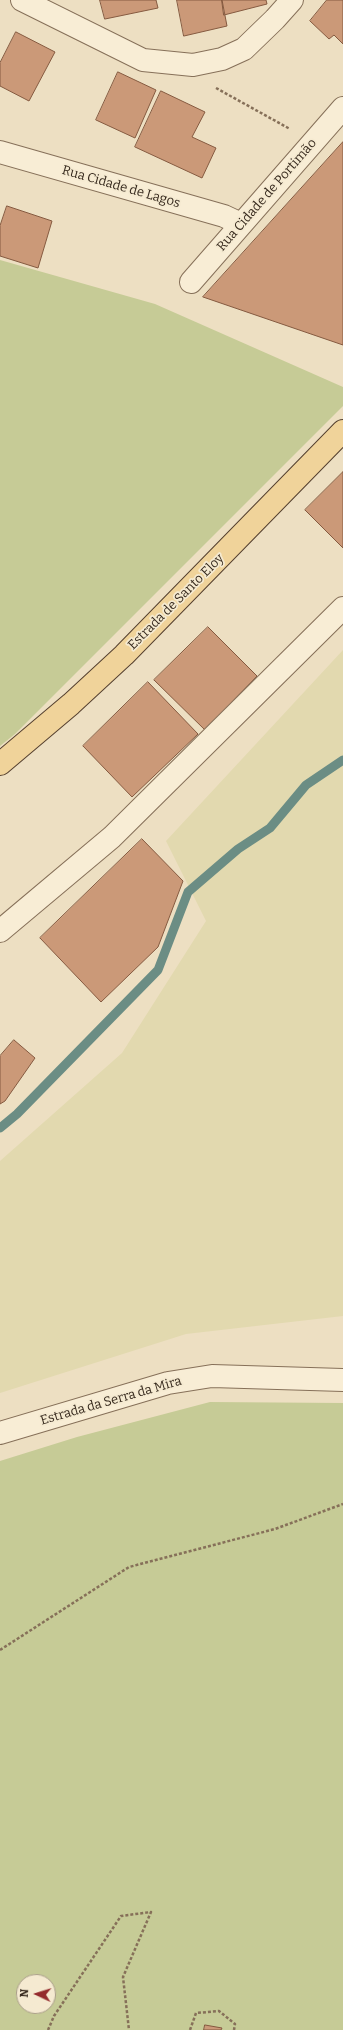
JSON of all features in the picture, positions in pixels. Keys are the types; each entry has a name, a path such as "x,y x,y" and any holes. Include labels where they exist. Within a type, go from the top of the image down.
{"main road":[{"name":"Estrada de Santo Eloy","path":"0,764 71,704 124,655 343,431"}],"street":[{"path":"22,0 144,60 193,65 222,59 244,49 292,0"},
{"name":"Rua Cidade de Portimão","path":"191,282 343,108"},
{"name":"Rua Cidade de Lagos","path":"0,152 224,216 241,224"},
{"path":"0,931 112,837 343,608"},
{"name":"Estrada da Serra da Mira","path":"0,1433 168,1383 212,1376 343,1380"}],"path":[{"path":"210,86 314,141"},
{"path":"0,1650 129,1567 275,1529 343,1504"},
{"path":"48,2030 54,2016 121,1916 151,1912 123,1977 130,2030"},
{"path":"190,2030 196,2013 220,2011 236,2024 234,2030"}],"shaded area":[{"path":"343,650 343,1316 186,1334 0,1393 0,1161 122,1053 206,921 166,841"}],"green space":[{"path":"0,260 155,304 343,387 343,406 15,734 0,746"},
{"path":"210,1402 343,1403 343,2030 0,2030 0,1461 77,1437"}],"building":[{"path":"100,0 156,0 158,8 105,19"},
{"path":"177,0 222,0 227,26 184,36"},
{"path":"222,0 266,0 267,4 224,15"},
{"path":"327,0 343,0 343,44 334,35 329,39 310,21"},
{"path":"16,32 55,52 29,101 0,86 0,63"},
{"path":"118,72 156,90 135,138 96,120"},
{"path":"161,91 205,112 192,137 216,148 202,178 135,147"},
{"path":"343,142 343,345 203,297"},
{"path":"7,206 52,221 38,268 0,256 0,226"},
{"path":"343,472 343,548 305,510"},
{"path":"208,627 257,676 205,730 154,680"},
{"path":"148,682 198,734 132,797 83,746"},
{"path":"142,839 183,881 158,947 101,1002 40,938"},
{"path":"14,1040 35,1058 5,1101 0,1104 0,1056"},
{"path":"205,2025 222,2028 221,2030 204,2030"}],"waterway":[{"path":"0,1128 17,1114 158,970 188,892 238,849 270,828 306,785 343,760"}]}
